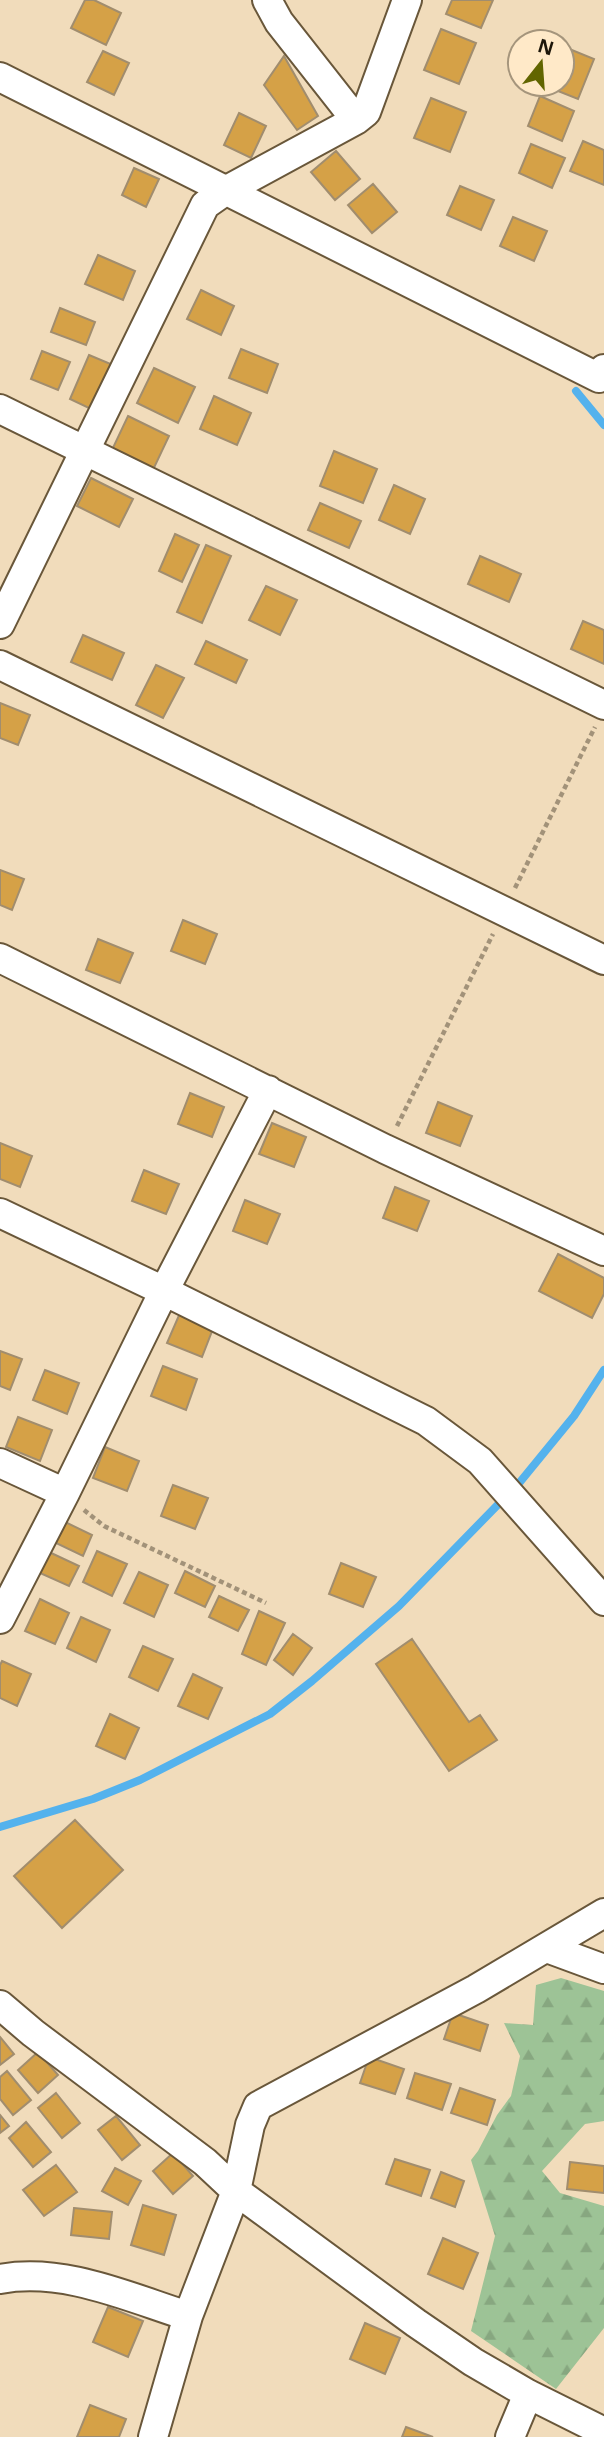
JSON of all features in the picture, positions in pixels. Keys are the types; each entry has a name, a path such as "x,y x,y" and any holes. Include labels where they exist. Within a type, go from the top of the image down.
{"street":[{"path":"267,0 279,22 356,120"},
{"path":"0,625 205,205 225,191 366,112 407,0"},
{"path":"0,77 600,378 604,369"},
{"path":"0,409 86,450 601,713"},
{"path":"0,665 604,960"},
{"path":"0,958 385,1149 604,1251"},
{"path":"0,1619 268,1090"},
{"path":"0,1213 164,1291 426,1422 480,1461 604,1601"},
{"path":"0,1463 65,1493"},
{"path":"153,2437 188,2316 236,2191 250,2125 258,2106 476,1989 604,1913"},
{"path":"547,1948 604,1969"},
{"path":"0,2005 33,2033 205,2162 236,2191 415,2323 473,2362 528,2394 604,2432"},
{"path":"0,2279 20,2275 66,2278 188,2316"},
{"path":"510,2437 528,2394"}],"path":[{"path":"385,1149 601,713"},
{"path":"65,1493 104,1526 266,1603"}],"green space":[{"path":"561,1978 604,1991 604,2121 585,2124 542,2171 560,2193 604,2206 604,2328 556,2389 471,2331 495,2236 471,2160 511,2096 520,2056 504,2023 533,2025 536,1985"}],"building":[{"path":"85,0 94,0 121,13 106,45 71,28"},
{"path":"452,0 493,0 481,28 446,14"},
{"path":"441,29 476,43 459,84 424,70"},
{"path":"103,51 129,63 114,95 87,82"},
{"path":"576,52 594,59 578,99 576,98"},
{"path":"284,56 318,116 297,130 264,85"},
{"path":"431,98 466,112 450,152 414,138"},
{"path":"539,98 574,111 562,141 528,126"},
{"path":"239,113 266,126 251,158 224,145"},
{"path":"583,141 604,150 604,185 570,171"},
{"path":"531,144 565,158 552,188 519,173"},
{"path":"336,151 360,179 335,200 311,172"},
{"path":"134,168 159,179 146,207 122,195"},
{"path":"373,184 397,212 372,233 348,205"},
{"path":"460,186 494,200 481,230 447,215"},
{"path":"513,217 547,231 534,261 500,246"},
{"path":"98,255 135,271 123,300 85,284"},
{"path":"201,290 234,306 221,335 187,319"},
{"path":"60,308 95,322 86,345 51,332"},
{"path":"241,349 278,364 267,393 229,378"},
{"path":"42,351 70,362 58,390 31,379"},
{"path":"89,355 113,365 93,410 70,399"},
{"path":"154,368 195,387 178,423 137,403"},
{"path":"214,396 251,413 237,445 200,429"},
{"path":"128,416 169,436 152,472 111,452"},
{"path":"334,451 377,469 363,503 320,486"},
{"path":"91,478 133,499 119,527 77,506"},
{"path":"394,485 425,499 410,534 379,520"},
{"path":"320,503 361,521 349,548 308,530"},
{"path":"175,534 199,545 182,582 159,571"},
{"path":"206,545 231,556 202,623 177,612"},
{"path":"480,556 521,574 509,602 468,584"},
{"path":"266,586 297,600 280,635 249,620"},
{"path":"583,621 604,630 604,664 571,649"},
{"path":"83,635 124,653 112,680 71,662"},
{"path":"206,641 247,660 236,683 195,664"},
{"path":"156,665 184,678 163,718 136,705"},
{"path":"0,703 30,715 18,745 0,738"},
{"path":"0,870 24,879 12,910 0,905"},
{"path":"183,920 217,934 205,964 171,951"},
{"path":"98,939 133,953 120,983 86,970"},
{"path":"190,1093 224,1107 212,1137 178,1124"},
{"path":"438,1102 472,1116 460,1146 426,1133"},
{"path":"272,1123 306,1137 294,1167 259,1154"},
{"path":"0,1143 32,1156 20,1187 0,1179"},
{"path":"144,1170 179,1184 166,1214 132,1201"},
{"path":"395,1187 429,1201 417,1231 383,1218"},
{"path":"245,1200 280,1214 267,1244 233,1231"},
{"path":"558,1254 604,1278 604,1294 592,1318 539,1291"},
{"path":"180,1313 214,1326 202,1357 167,1343"},
{"path":"0,1351 22,1359 10,1390 0,1386"},
{"path":"163,1366 197,1379 186,1410 151,1396"},
{"path":"45,1370 79,1383 67,1414 33,1400"},
{"path":"18,1417 52,1430 40,1461 6,1447"},
{"path":"105,1447 139,1461 127,1491 93,1478"},
{"path":"173,1485 208,1498 195,1529 161,1516"},
{"path":"63,1521 92,1535 83,1556 54,1542"},
{"path":"97,1551 127,1564 112,1596 83,1582"},
{"path":"49,1552 79,1566 69,1586 40,1573"},
{"path":"341,1563 376,1577 363,1607 329,1594"},
{"path":"185,1571 215,1586 205,1607 175,1593"},
{"path":"139,1572 168,1585 154,1617 124,1603"},
{"path":"219,1596 249,1610 238,1631 209,1617"},
{"path":"40,1599 69,1613 55,1644 25,1631"},
{"path":"259,1611 285,1623 266,1665 242,1654"},
{"path":"81,1617 110,1630 96,1662 67,1648"},
{"path":"293,1634 312,1648 293,1675 274,1660"},
{"path":"412,1639 469,1722 480,1715 497,1740 449,1771 376,1664"},
{"path":"143,1646 173,1659 158,1691 129,1677"},
{"path":"2,1661 31,1674 17,1706 0,1698"},
{"path":"193,1674 222,1688 208,1719 178,1706"},
{"path":"110,1714 139,1728 125,1759 96,1746"},
{"path":"75,1820 123,1870 62,1928 14,1876"},
{"path":"453,2013 488,2025 480,2051 444,2039"},
{"path":"0,2037 14,2054 0,2065"},
{"path":"38,2052 58,2075 38,2093 18,2070"},
{"path":"369,2057 404,2069 395,2094 360,2083"},
{"path":"7,2071 31,2100 13,2115 0,2099 0,2077"},
{"path":"415,2073 451,2084 442,2110 407,2098"},
{"path":"460,2088 495,2100 487,2125 451,2113"},
{"path":"56,2093 80,2123 62,2138 38,2108"},
{"path":"0,2115 9,2126 0,2133"},
{"path":"116,2116 140,2145 122,2160 98,2130"},
{"path":"26,2122 51,2152 33,2167 9,2138"},
{"path":"173,2153 193,2176 173,2194 153,2171"},
{"path":"395,2159 430,2170 421,2196 386,2184"},
{"path":"570,2162 604,2166 604,2193 567,2189"},
{"path":"56,2165 77,2192 44,2216 23,2190"},
{"path":"115,2168 141,2181 128,2205 102,2191"},
{"path":"441,2172 464,2181 455,2207 431,2198"},
{"path":"143,2205 176,2215 164,2255 131,2245"},
{"path":"74,2208 112,2212 109,2239 71,2235"},
{"path":"443,2238 478,2253 463,2289 428,2274"},
{"path":"108,2307 143,2321 128,2357 93,2342"},
{"path":"365,2323 400,2338 385,2374 350,2359"},
{"path":"90,2405 126,2419 119,2437 77,2437"},
{"path":"406,2427 433,2437 402,2437"}],"waterway":[{"path":"576,391 604,425"},
{"path":"0,1827 93,1799 140,1780 270,1714 399,1606 520,1482 574,1416 604,1370"}]}
